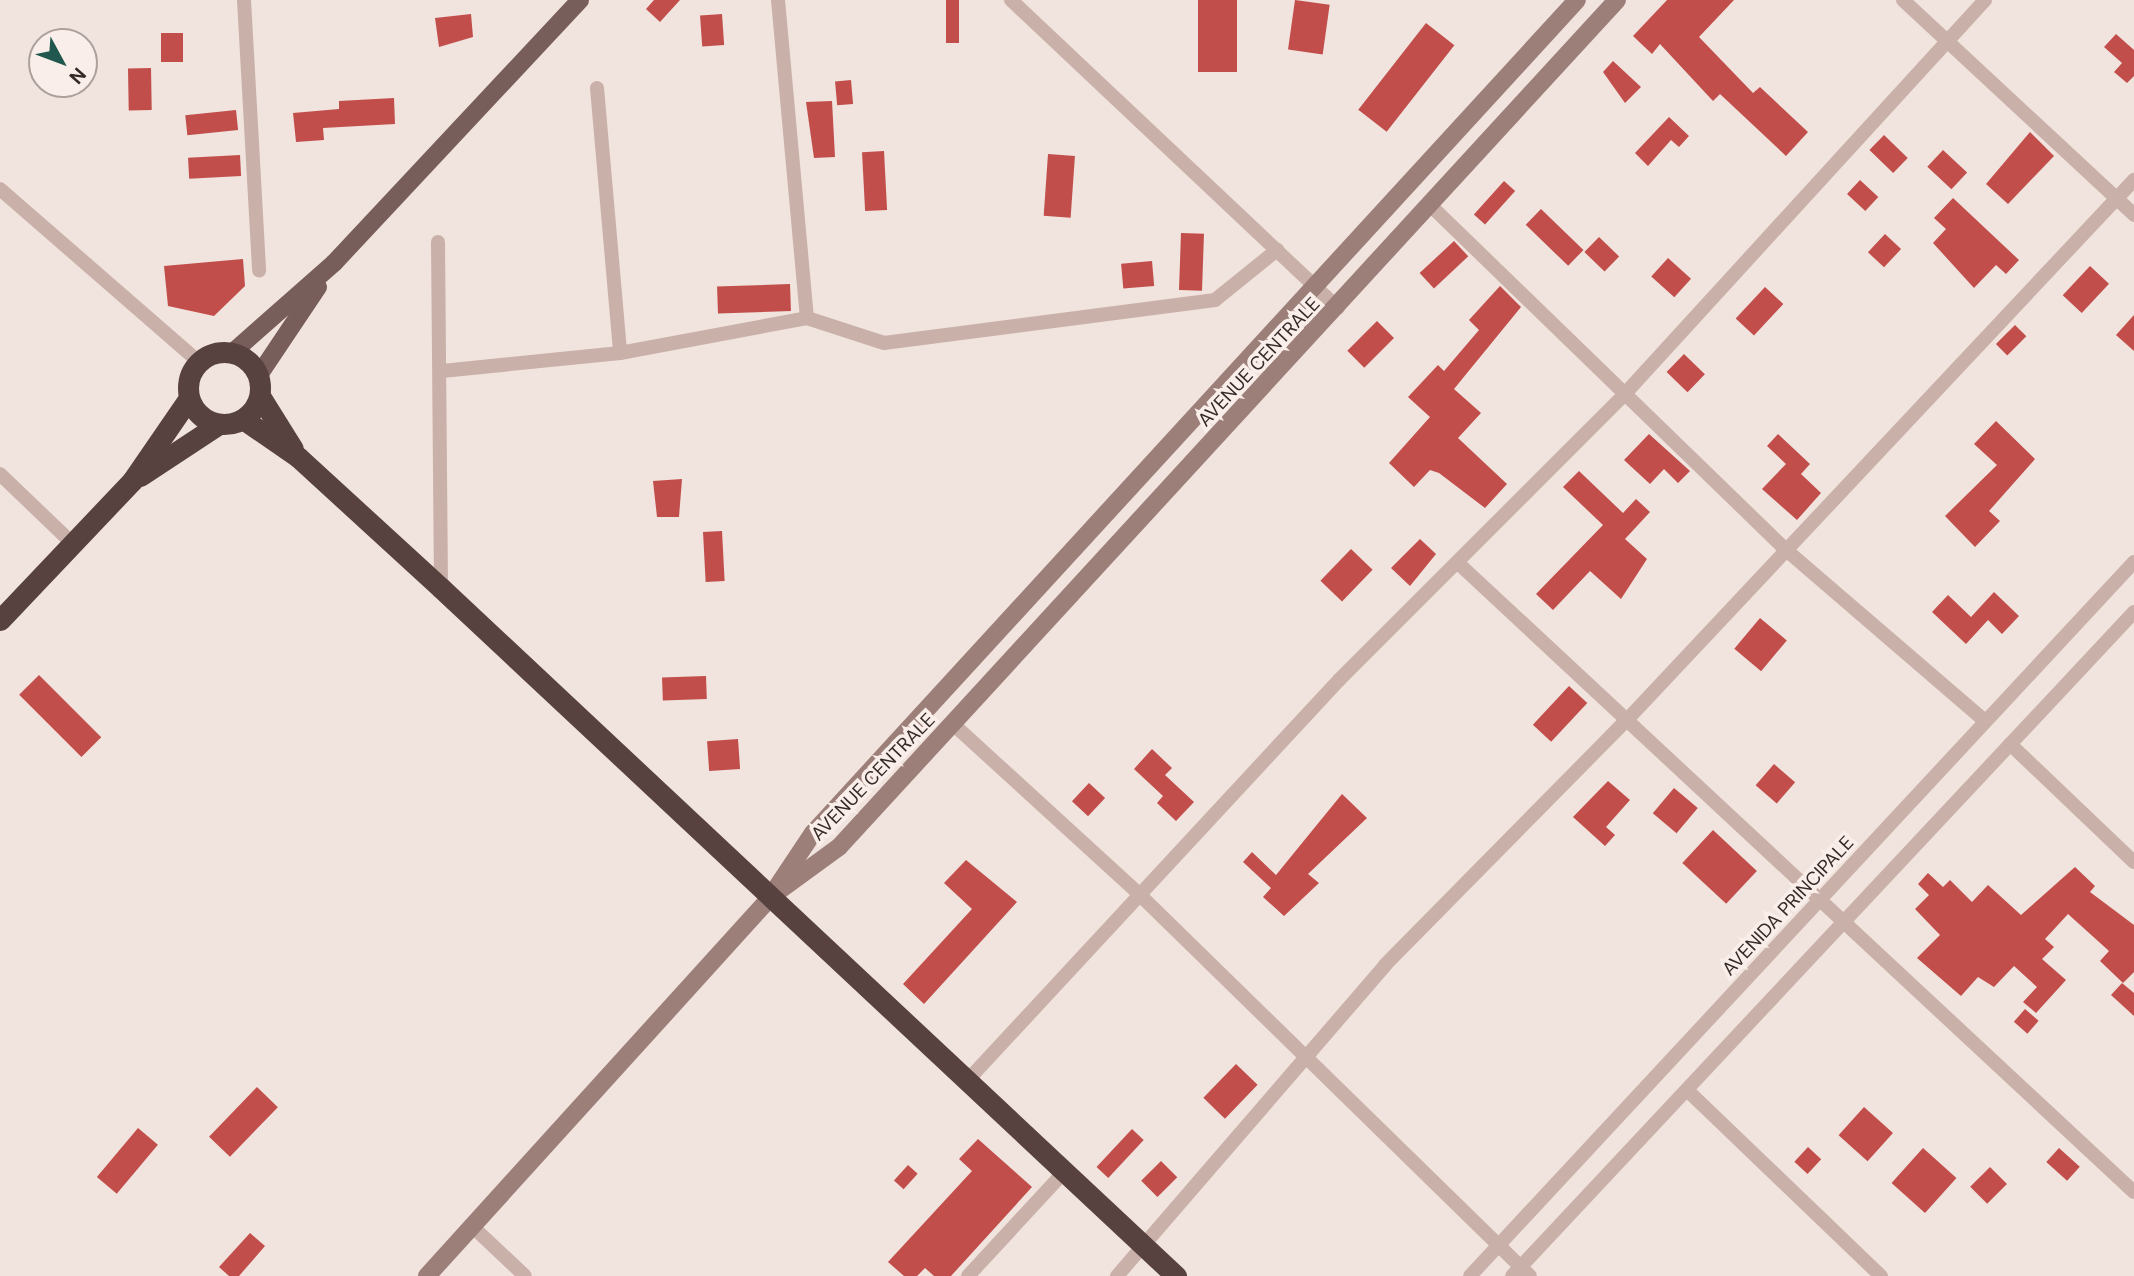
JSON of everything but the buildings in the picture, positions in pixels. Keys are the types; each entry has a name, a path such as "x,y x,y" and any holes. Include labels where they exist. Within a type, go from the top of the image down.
{"highway":[{"path":"0,620 132,481 189,398 199,362 232,353 258,375 260,396 298,457"},
{"path":"132,481 219,424 243,419 260,396"},
{"path":"189,398 195,410 219,424"},
{"path":"243,419 298,457 441,588 769,899 1176,1276"}],"main road":[{"path":"232,353 334,264 580,0"},
{"path":"258,375 334,264"}],"street":[{"path":"244,0 259,271"},
{"path":"778,0 807,318"},
{"path":"1011,0 1338,308"},
{"name":"AVENUE CENTRALE","path":"769,899 813,833 1577,0"},
{"name":"AVENUE CENTRALE","path":"769,899 839,847 1338,308 1429,204 1617,0"},
{"path":"1903,0 2134,215"},
{"path":"967,1081 1140,895 1622,397 1985,0"},
{"path":"597,88 620,353"},
{"path":"1117,1276 1306,1060 1385,965 1625,722 1784,549 2134,180"},
{"path":"0,189 199,362"},
{"path":"1429,204 1622,397 1784,549 1985,721"},
{"path":"438,242 442,371 441,588"},
{"path":"442,371 620,353 807,318 884,343 1215,300 1277,250"},
{"path":"0,474 73,544"},
{"name":"AVENIDA PRINCIPALE","path":"1470,1276 2134,562"},
{"path":"1458,564 1625,722 1846,920 2134,1192"},
{"path":"953,724 1140,895 1498,1246 1521,1273 1687,1090 2134,612"},
{"path":"2010,744 2134,862"},
{"path":"427,1276 769,899"},
{"path":"1687,1090 1881,1276"},
{"path":"968,1276 1064,1172"},
{"path":"473,1227 525,1276"}]}
